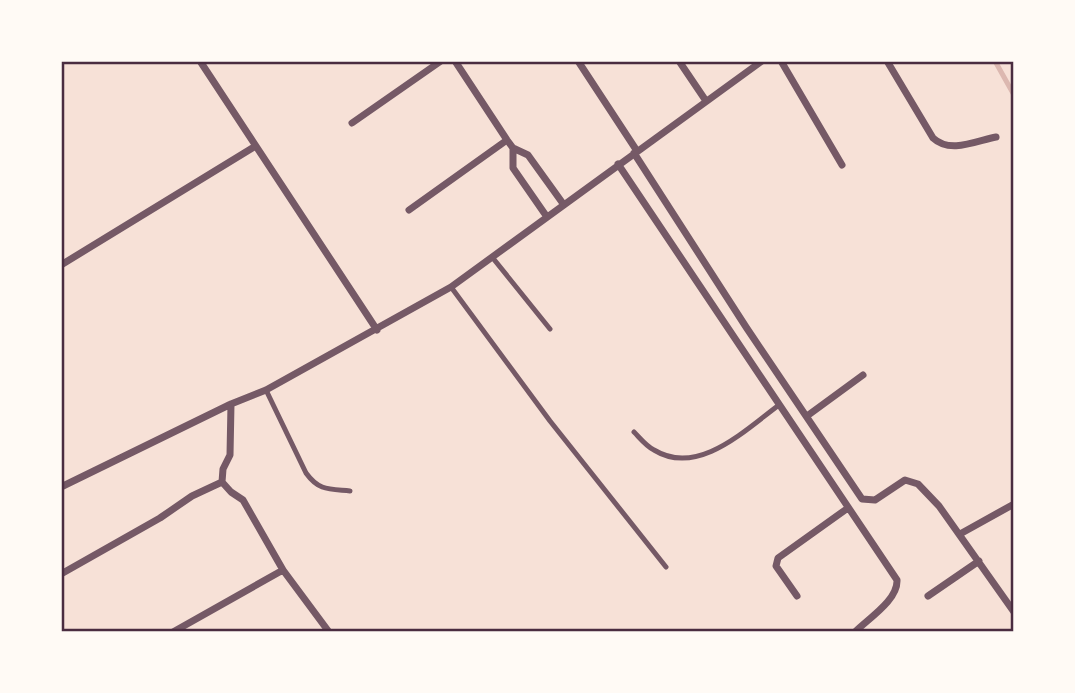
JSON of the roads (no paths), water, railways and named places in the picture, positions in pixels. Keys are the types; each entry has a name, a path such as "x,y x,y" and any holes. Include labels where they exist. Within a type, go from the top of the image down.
{"street":[{"path":"200,61 254,147 377,330"},
{"path":"352,123 441,61"},
{"path":"455,61 513,148 528,155 564,205"},
{"path":"578,61 862,499 875,500 905,480 912,480 924,489 960,534 1014,611"},
{"path":"679,61 706,101"},
{"path":"61,487 231,404 266,390 451,287 762,61"},
{"path":"781,61 842,165"},
{"path":"887,61 939,144 949,147 996,136"},
{"path":"409,210 507,140"},
{"path":"61,265 254,147"},
{"path":"513,148 513,169 547,217"},
{"path":"618,164 897,580 898,589 855,632"},
{"path":"807,416 863,375"},
{"path":"231,404 230,455 223,469 222,482 243,500 283,570 329,632"},
{"path":"61,574 160,518 192,496 222,482"},
{"path":"960,534 1014,504"},
{"path":"797,596 776,566 778,558 848,508"},
{"path":"928,596 979,561"},
{"path":"173,632 283,570"}],"lane":[{"path":"492,257 550,329"},
{"path":"451,287 550,421 666,567"},
{"path":"266,390 313,484 350,491"},
{"path":"634,432 654,451 684,460 699,457 735,438 779,405"}],"waterway":[{"path":"995,61 1014,95"}]}
